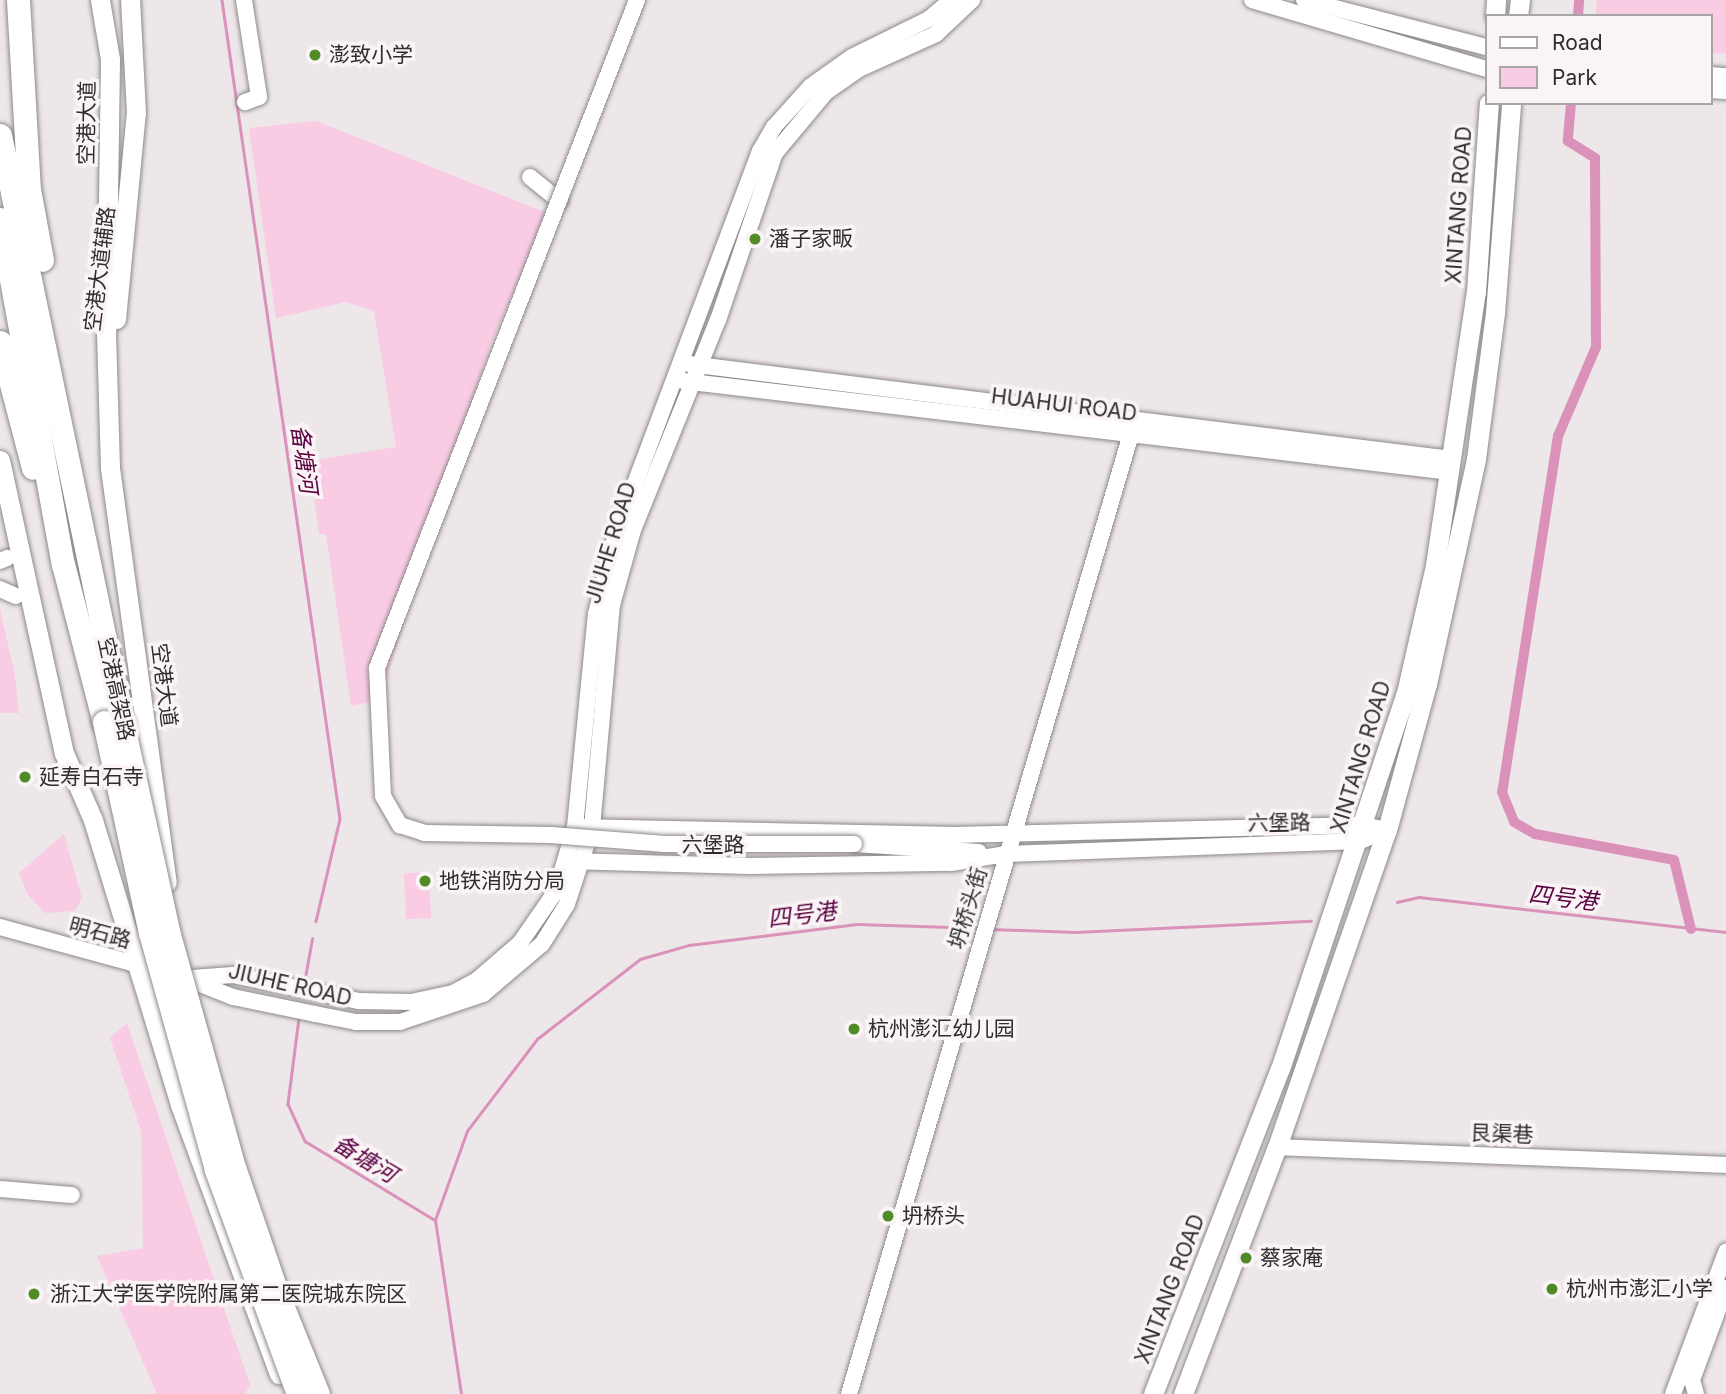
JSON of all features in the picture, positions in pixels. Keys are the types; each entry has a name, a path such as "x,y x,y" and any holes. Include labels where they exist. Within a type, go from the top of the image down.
{"highway":[{"path":"18,0 29,189 55,336 66,465"},
{"name":"空港高架路","path":"0,135 66,465 150,933 213,1156 298,1394"},
{"name":"空港高架路","path":"0,219 63,564 113,721 234,1167 276,1290 318,1394"},
{"path":"0,342 19,424 63,564"}],"main road":[{"name":"空港大道","path":"100,0 110,59 107,417 110,468 169,893 190,978 273,1254 327,1394"},
{"name":"空港大道辅路","path":"107,417 131,202 135,113 130,0"},
{"name":"XINTANG ROAD","path":"1153,1394 1250,1151 1362,833 1406,694 1434,565 1476,292 1489,105"},
{"name":"XINTANG ROAD","path":"1183,1394 1277,1147 1387,830 1454,574 1476,459 1495,313 1511,105"},
{"path":"0,460 64,753"},
{"path":"0,528 8,593 29,661 93,820 136,964 245,1288 288,1394"}],"street":[{"path":"244,0 259,97 246,102"},
{"path":"637,0 377,668 379,775 389,811 400,825 424,833 551,835 665,844 854,844 1006,854"},
{"name":"JIUHE ROAD","path":"190,978 233,997 356,1022 400,1022 439,1012 483,994 542,944 567,904 574,862 596,614 616,534 760,151 774,127 834,68 929,19 952,0"},
{"name":"JIUHE ROAD","path":"190,978 233,975 370,1003 411,1002 453,993 477,980 520,943 556,891 592,828 612,605 633,530 699,365 775,153 795,124 835,86 859,69 936,34 972,0"},
{"path":"1252,0 1484,68"},
{"path":"1304,0 1484,46"},
{"path":"530,177 560,201"},
{"name":"HUAHUI ROAD","path":"680,363 1450,466"},
{"name":"HUAHUI ROAD","path":"674,380 1131,434 1450,466"},
{"name":"坍桥头街","path":"849,1394 976,954 1131,434"},
{"name":"六堡路","path":"575,827 954,835 1362,833"},
{"name":"六堡路","path":"574,862 856,866 951,863 1006,854 1387,830"},
{"path":"854,844 954,835"},
{"name":"明石路","path":"0,927 190,978"},
{"name":"艮渠巷","path":"1277,1147 1726,1165"},
{"path":"0,1189 72,1195"},
{"path":"1674,1394 1726,1252"},
{"path":"1696,1394 1692,1380 1726,1288"}],"green space":[{"path":"1597,0 1726,0 1726,54 1712,53 1712,14 1596,14"},
{"path":"316,121 547,213 489,348 380,700 351,706 326,534 319,534 312,486 319,485 315,460 396,447 374,311 346,302 276,318 249,128"},
{"path":"0,609 15,676 19,713 0,713"},
{"path":"64,834 82,898 75,911 45,913 28,895 19,873"},
{"path":"429,872 431,918 406,919 404,873"},
{"path":"127,1023 250,1385 245,1394 157,1394 97,1256 143,1248 141,1131 110,1038"}],"waterway":[{"name":"备塘河","path":"222,0 340,819 316,921"},
{"path":"1578,14 1579,0"},
{"path":"1571,105 1568,141 1595,158 1596,347 1558,436 1502,792 1514,822 1535,834 1674,860 1691,929"},
{"name":"四号港","path":"1397,902 1419,897 1726,932"},
{"name":"四号港","path":"991,929 1075,932 1311,921"},
{"name":"四号港","path":"461,1394 435,1220 467,1131 537,1039 640,959 689,945 857,924 981,928"},
{"name":"备塘河","path":"304,983 312,939"},
{"name":"备塘河","path":"299,1018 288,1104 305,1141 435,1220"}],"place":[{"name":"澎致小学","path":"315,55"},
{"name":"潘子家畈","path":"755,239"},
{"name":"延寿白石寺","path":"25,777"},
{"name":"地铁消防分局","path":"425,881"},
{"name":"杭州澎汇幼儿园","path":"854,1029"},
{"name":"坍桥头","path":"888,1216"},
{"name":"蔡家庵","path":"1246,1258"},
{"name":"杭州市澎汇小学","path":"1552,1289"},
{"name":"浙江大学医学院附属第二医院城东院区","path":"34,1294"}]}
